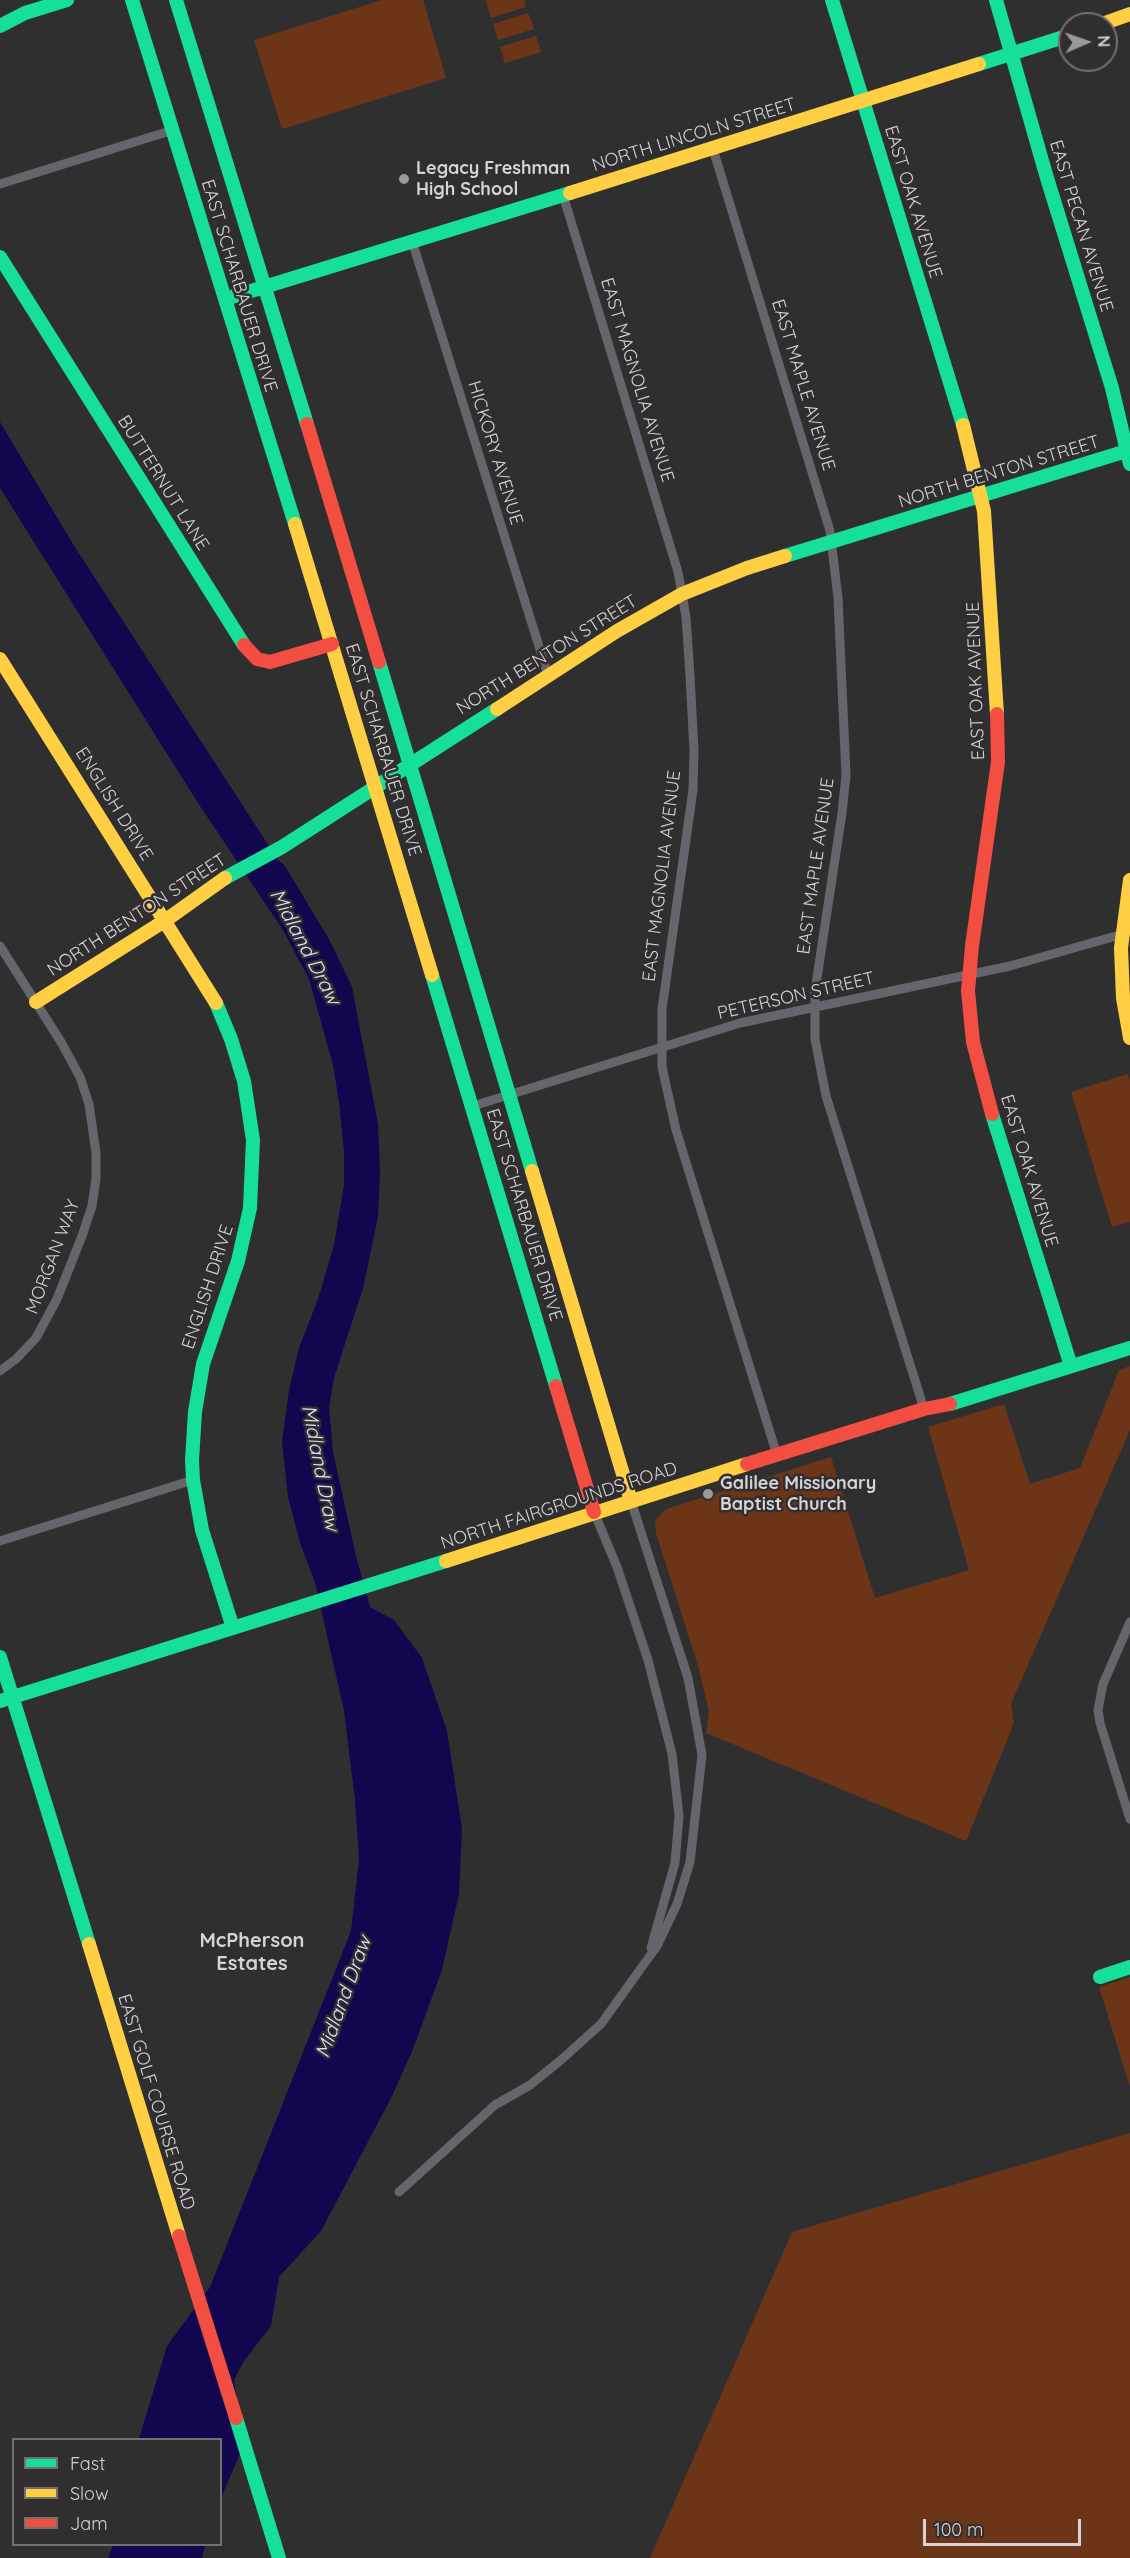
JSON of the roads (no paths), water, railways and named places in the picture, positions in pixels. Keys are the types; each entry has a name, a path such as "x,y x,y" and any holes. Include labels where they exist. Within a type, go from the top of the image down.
{"street":[{"path":"0,26 25,13 67,0"},
{"name":"EAST SCHARBAUER DRIVE","path":"132,0 332,644 594,1512"},
{"name":"EAST SCHARBAUER DRIVE","path":"176,0 266,287 631,1501"},
{"name":"EAST OAK AVENUE","path":"832,0 965,432 981,495 990,596 998,762 970,974 970,1017 978,1067 1071,1366"},
{"name":"EAST PECAN AVENUE","path":"996,0 1013,54 1035,140 1112,388 1129,455"},
{"name":"NORTH LINCOLN STREET","path":"225,298 713,149 1058,39"},
{"path":"0,184 173,130"},
{"name":"EAST MAPLE AVENUE","path":"713,149 810,461 831,543 838,598 846,775 819,957 814,1006 815,1039 826,1096 924,1409"},
{"name":"EAST MAGNOLIA AVENUE","path":"563,195 668,535 686,617 694,750 693,790 662,1009 662,1067 672,1114 777,1455"},
{"name":"HICKORY AVENUE","path":"412,241 548,675"},
{"name":"BUTTERNUT LANE","path":"0,257 248,651 257,659 270,662 332,644"},
{"name":"NORTH BENTON STREET","path":"36,1002 166,920 230,875 282,847 623,627 682,594 747,568 981,495 1129,455"},
{"name":"ENGLISH DRIVE","path":"0,658 214,998 231,1039 244,1081 253,1140 251,1198 237,1266 210,1338 193,1423 193,1480 202,1530 233,1628"},
{"path":"1130,880 1127,933 1121,948 1123,999 1130,1038"},
{"name":"PETERSON STREET","path":"472,1106 740,1023 1036,960 1127,933"},
{"name":"MORGAN WAY","path":"0,946 61,1042 82,1084 93,1126 96,1179 85,1228 51,1312 28,1347 0,1371"},
{"name":"NORTH FAIRGROUNDS ROAD","path":"6,1699 366,1588 594,1512 924,1409 967,1400 1130,1348"},
{"path":"0,1541 193,1480"},
{"path":"399,2192 495,2105 530,2085 601,2024 657,1946 677,1904 690,1862 702,1755 688,1678 631,1501"},
{"path":"594,1512 617,1567 648,1660 672,1754 679,1816 675,1863 648,1959"},
{"path":"1130,1622 1103,1684 1098,1706 1100,1723 1130,1819"},
{"name":"EAST GOLF COURSE ROAD","path":"0,1657 6,1699 279,2558"},
{"path":"1100,1977 1130,1967"}],"water":[{"name":"Midland Draw","path":"0,422 73,544 278,860 285,866 330,941 352,987 378,1124 380,1171 378,1217 363,1288 334,1378 329,1407 333,1452 370,1607 394,1620 422,1658 447,1731 462,1829 459,1894 442,1970 413,2049 391,2098 321,2231 279,2277 271,2326 244,2361 234,2380 244,2444 222,2496 222,2438 139,2438 167,2346 210,2287 351,1931 359,1859 355,1800 344,1711 315,1582 301,1546 288,1497 282,1442 289,1390 299,1348 318,1299 334,1245 344,1185 344,1152 339,1102 333,1065 309,979 283,930 198,803 0,488"},
{"path":"112,2546 205,2546 202,2558 108,2558"}],"place":[{"name":"Legacy Freshman High School","path":"404,179"},
{"name":"Galilee Missionary Baptist Church","path":"708,1494"}],"district":[{"name":"McPherson Estates","path":"252,1952"}]}
